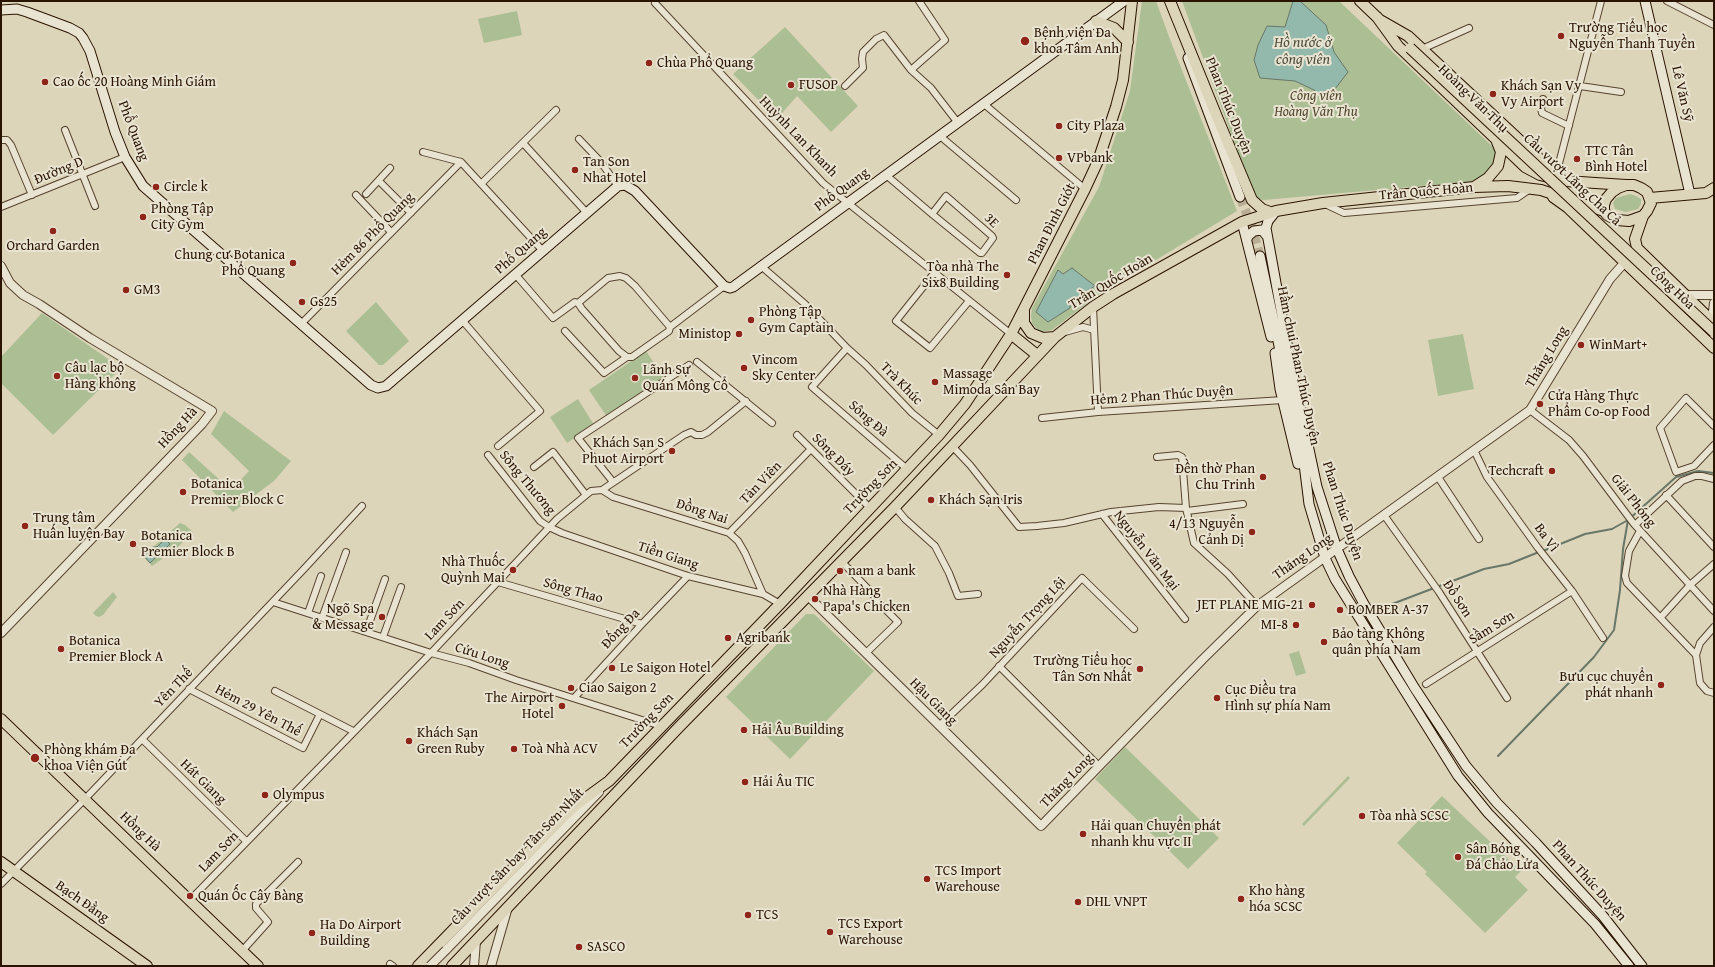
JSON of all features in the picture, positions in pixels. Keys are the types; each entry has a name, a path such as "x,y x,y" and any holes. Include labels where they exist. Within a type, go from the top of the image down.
{"main road":[{"name":"Phổ Quang","path":"724,286 730,288 733,286 849,203 1124,1"},
{"name":"Phan Đình Giót","path":"939,435 974,391 1011,334 1085,188 1104,143 1123,80 1132,1"},
{"path":"1170,1 1184,47 1240,197"},
{"name":"Phan Thúc Duyện","path":"1170,1 1252,200 1262,209 1273,212 1266,224 1267,236 1306,434 1318,487 1337,550 1364,604 1414,687 1466,766 1497,804 1536,843 1603,916 1642,966"},
{"name":"Hoàng Văn Thụ","path":"1360,1 1410,48"},
{"name":"Lê Văn Sỹ","path":"1645,1 1690,194"},
{"name":"Phổ Quang","path":"1,10 17,9 32,13 70,28 83,38 90,51 115,132 125,157 137,177 148,191 371,385 378,388 386,386 586,212 618,186"},
{"name":"Hoàng Văn Thụ","path":"1377,17 1408,36 1556,176 1565,182"},
{"name":"Hoàng Văn Thụ","path":"1377,17 1398,46 1496,141 1531,170 1544,176 1565,182 1626,185"},
{"path":"1096,21 1114,28 1128,42"},
{"name":"Cầu vượt Lăng Cha Cả","path":"1410,48 1714,332"},
{"path":"1474,187 1488,178 1498,166 1501,152 1496,141"},
{"path":"618,186 625,185 635,191 724,286"},
{"path":"1611,223 1629,221 1643,216 1650,207 1650,198 1647,192 1634,185 1626,185 1612,192 1606,199 1604,211 1640,277"},
{"name":"Trần Quốc Hoàn","path":"952,446 1055,336 1093,307 1113,294 1242,222 1273,212 1323,203 1474,187 1508,186 1536,189 1604,211"},
{"name":"Cộng Hòa","path":"1536,189 1567,207 1714,348"},
{"path":"1650,198 1711,193"},
{"name":"Cộng Hòa","path":"1643,216 1636,236 1636,246 1640,252 1713,322"},
{"name":"Phan Thúc Duyện","path":"1242,222 1274,348 1283,400 1299,469 1306,483 1309,504 1325,558 1338,583 1458,776 1488,813 1595,924 1629,966"},
{"path":"1611,223 1611,248"},
{"path":"1247,239 1254,230 1262,230 1267,236"},
{"name":"Hầm chui Phan Thúc Duyện","path":"1260,256 1296,425 1306,483"},
{"path":"1024,309 1024,323 1031,333 1042,338 1055,336"},
{"path":"1011,334 1037,355"},
{"name":"Trường Sơn","path":"426,964 576,805 609,782 661,726 780,604 939,435"},
{"name":"Trường Sơn","path":"454,964 679,728 842,562 952,446"},
{"path":"1405,693 1414,687"},
{"name":"Hồng Hà","path":"1,719 86,799 258,966"},
{"name":"Bạch Đằng","path":"1,862 11,874 147,966"},
{"path":"442,948 454,964"}],"street":[{"path":"911,70 945,40 919,1"},
{"path":"1556,176 1601,1"},
{"path":"1667,1 1714,25"},
{"name":"Huỳnh Lan Khanh","path":"655,3 823,183 1011,334"},
{"path":"1422,49 1469,28"},
{"path":"845,86 863,68 863,52 868,46 882,36 886,36 911,70 931,88 958,123"},
{"path":"1580,86 1621,92"},
{"path":"1543,99 1541,108 1542,113 1569,126"},
{"path":"984,104 1085,188"},
{"path":"482,183 556,110"},
{"path":"65,130 95,206"},
{"path":"940,136 1016,200"},
{"path":"579,139 600,161 618,186"},
{"path":"1,140 7,140 11,145 32,195"},
{"path":"523,143 586,212"},
{"path":"423,152 461,162 482,183 542,250"},
{"name":"Đường D","path":"1,208 125,157"},
{"name":"Hẻm 86 Phổ Quang","path":"301,324 461,162"},
{"path":"366,194 390,168"},
{"name":"3E","path":"886,175 932,214 980,253 982,253 993,238 946,196 932,214"},
{"path":"379,181 411,213"},
{"name":"Trần Quốc Hoàn","path":"1323,203 1344,214 1517,198 1536,189"},
{"path":"356,195 392,232"},
{"name":"Thăng Long","path":"1041,826 1200,662 1257,606 1530,410 1610,279 1625,262"},
{"name":"Hồng Hà","path":"1,266 10,284 23,295 212,411 197,429 1,632"},
{"name":"Trà Khúc","path":"761,266 805,304 912,413 939,435"},
{"path":"935,272 896,320 930,348 969,301"},
{"path":"515,274 554,318 575,302 578,303 608,278 620,276 626,278 635,286 670,326"},
{"path":"565,331 604,373 627,357 632,357 669,330 670,326 724,286"},
{"path":"1685,295 1714,295"},
{"path":"578,303 615,346 627,357"},
{"path":"1713,322 1714,303"},
{"path":"1093,307 1098,412"},
{"path":"462,320 540,411 498,446"},
{"path":"1055,336 1078,328 1088,328 1094,330"},
{"name":"Sông Đà","path":"847,348 812,387 907,469"},
{"path":"697,362 772,423"},
{"path":"614,482 578,438 689,365"},
{"path":"1714,426 1686,398 1660,428 1676,472 1694,466 1714,445"},
{"name":"Hẻm 2 Phan Thúc Duyện","path":"1042,418 1098,412 1283,400"},
{"name":"Lam Sơn","path":"190,900 353,731 431,653 549,527 591,491 602,490 684,435 691,432 696,435 702,435 708,432 746,401"},
{"name":"Giải Phóng","path":"1530,410 1569,440 1640,531 1714,611"},
{"name":"Sông Đáy","path":"797,435 810,450 870,508"},
{"name":"Nguyễn Văn Mại","path":"952,446 970,465 1019,527 1064,523 1102,514 1185,619"},
{"name":"Tản Viên","path":"730,533 810,450"},
{"name":"Ba Vì","path":"1474,450 1487,477 1572,592 1603,638"},
{"path":"534,467 553,452 586,495"},
{"name":"Sông Thương","path":"488,455 540,521 549,527"},
{"path":"1158,457 1178,455 1182,457 1186,509 1194,544 1228,574 1257,606"},
{"path":"1635,525 1678,484 1695,476 1714,479"},
{"path":"1438,477 1479,539"},
{"name":"Đồng Nai","path":"602,490 613,496 730,533 738,541 745,553 763,594"},
{"path":"1666,495 1714,547"},
{"path":"1102,514 1146,508 1186,509 1244,504"},
{"name":"Yên Thế","path":"1,884 86,799 362,506"},
{"path":"895,507 905,519 935,546 949,573 958,596 978,594"},
{"name":"Đồ Sơn","path":"1384,515 1433,583 1507,698"},
{"name":"Tiền Giang","path":"549,527 562,533 688,576 763,594 780,604"},
{"path":"1640,531 1630,548 1626,579 1629,586 1661,617 1696,655"},
{"path":"322,618 346,552"},
{"path":"842,562 898,622 866,653"},
{"path":"1661,617 1690,585 1714,564"},
{"path":"308,613 321,576"},
{"name":"Đống Đa","path":"574,698 688,576"},
{"name":"Nguyễn Trọng Lội","path":"939,726 999,666 1082,578 1134,629"},
{"path":"366,632 385,579"},
{"name":"Sông Thao","path":"498,582 642,624"},
{"path":"383,637 401,587"},
{"name":"Sầm Sơn","path":"1426,684 1572,592"},
{"name":"Hậu Giang","path":"808,596 1041,826"},
{"name":"Cửu Long","path":"273,602 431,653 469,663 661,726"},
{"path":"1714,627 1700,644 1696,655 1700,683 1708,691 1714,692"},
{"path":"999,666 1099,766"},
{"name":"Hẻm 29 Yên Thế","path":"190,690 303,748 320,714"},
{"path":"275,691 353,731"},
{"name":"Hát Giang","path":"142,739 246,842"},
{"name":"Cầu vượt Sân bay Tân Sơn Nhất","path":"434,966 442,948 609,782"},
{"path":"242,951 268,922 256,908 256,904 298,862"},
{"path":"1,875 11,874"},
{"path":"491,966 509,905"},
{"path":"474,966 476,941"}],"green space":[{"path":"1142,1 1156,1 1237,211 1098,295 1052,330 1042,332 1032,323 1032,308 1099,187 1130,91"},
{"name":"Công viên Hoàng Văn Thụ","path":"1182,1 1339,1 1494,148 1496,154 1495,166 1478,181 1264,200 1259,199 1253,193"},
{"path":"517,11 522,35 484,43 478,19"},
{"name":"FUSOP","path":"785,27 858,106 831,132 797,96 777,119 733,74"},
{"path":"1630,194 1641,199 1641,204 1638,209 1626,212 1615,209 1613,203 1616,198"},
{"path":"376,302 409,341 383,365 379,365 346,331"},
{"name":"Câu lạc bộ Hàng không","path":"42,313 121,368 53,435 1,383 1,357"},
{"path":"1463,334 1474,389 1438,396 1428,340"},
{"path":"646,351 664,378 607,417 589,390"},
{"path":"578,399 594,425 567,443 550,417"},
{"path":"224,411 291,461 275,480 233,512 182,460 189,452 231,490 249,471 211,434"},
{"path":"180,523 185,525 193,532 177,548 152,566 143,556"},
{"path":"113,592 117,597 103,615 99,617 96,616 93,613"},
{"path":"806,614 814,614 874,671 790,759 726,697"},
{"path":"1299,651 1306,673 1296,676 1289,654"},
{"path":"1125,747 1219,838 1188,869 1095,779"},
{"path":"1348,776 1350,778 1304,826 1302,824"},
{"name":"Sân Bóng Đá Chảo Lửa","path":"1442,796 1521,871 1515,877 1528,890 1485,933 1425,874 1427,872 1397,843"}],"water":[{"name":"Hồ nước ở công viên","path":"1293,1 1300,1 1326,25 1334,52 1348,72 1332,93 1321,96 1314,90 1295,81 1260,78 1254,60 1258,45 1267,26 1285,27"},
{"path":"1072,268 1095,286 1070,302 1070,308 1048,322 1036,312 1058,270 1063,274"},
{"path":"165,539 170,544 150,563 144,556 153,547 157,547"}],"waterway":[{"path":"1543,551 1585,534 1612,529 1628,520 1676,477 1698,471 1714,473"},
{"path":"1498,756 1594,657 1614,630 1620,590 1623,549 1628,520"},
{"path":"1379,609 1484,569 1509,564 1539,552"}],"tunnel":[{"path":"1240,197 1252,227 1260,256"}],"place":[{"name":"Trường Tiểu học Nguyễn Thanh Tuyền","path":"1561,36"},
{"name":"Bệnh viện Đa khoa Tâm Anh","path":"1025,41"},
{"name":"Chùa Phổ Quang","path":"649,63"},
{"name":"Cao ốc 20 Hoàng Minh Giám","path":"45,82"},
{"name":"FUSOP","path":"791,85"},
{"name":"Khách Sạn Vy Vy Airport","path":"1493,94"},
{"name":"City Plaza","path":"1059,126"},
{"name":"VPbank","path":"1059,158"},
{"name":"TTC Tân Bình Hotel","path":"1577,159"},
{"name":"Tan Son Nhat Hotel","path":"575,170"},
{"name":"Circle k","path":"156,187"},
{"name":"Phòng Tập City Gym","path":"143,217"},
{"name":"Orchard Garden","path":"53,231"},
{"name":"Chung cư Botanica Phổ Quang","path":"293,263"},
{"name":"Tòa nhà The Six8 Building","path":"1007,275"},
{"name":"GM3","path":"126,290"},
{"name":"Gs25","path":"302,302"},
{"name":"Phòng Tập Gym Captain","path":"751,320"},
{"name":"Ministop","path":"739,334"},
{"name":"WinMart+","path":"1581,345"},
{"name":"Vincom Sky Center","path":"744,368"},
{"name":"Câu lạc bộ Hàng không","path":"57,376"},
{"name":"Lãnh Sự Quán Mông Cổ","path":"635,378"},
{"name":"Massage Mimoda Sân Bay","path":"935,382"},
{"name":"Cửa Hàng Thực Phẩm Co-op Food","path":"1540,404"},
{"name":"Khách Sạn S Phuot Airport","path":"672,451"},
{"name":"Techcraft","path":"1552,471"},
{"name":"Đền thờ Phan Chu Trinh","path":"1263,477"},
{"name":"Botanica Premier Block C","path":"183,492"},
{"name":"Khách Sạn Iris","path":"931,500"},
{"name":"Trung tâm Huấn luyện Bay","path":"25,526"},
{"name":"4/13 Nguyễn Cảnh Dị","path":"1252,532"},
{"name":"Botanica Premier Block B","path":"133,544"},
{"name":"Nhà Thuốc Quỳnh Mai","path":"513,570"},
{"name":"nam a bank","path":"840,571"},
{"name":"Nhà Hàng Papa's Chicken","path":"815,599"},
{"name":"JET PLANE MIG-21","path":"1312,605"},
{"name":"BOMBER A-37","path":"1340,610"},
{"name":"Ngõ Spa & Message","path":"382,617"},
{"name":"MI-8","path":"1296,625"},
{"name":"Agribank","path":"728,638"},
{"name":"Bảo tàng Không quân phía Nam","path":"1324,642"},
{"name":"Botanica Premier Block A","path":"61,649"},
{"name":"Le Saigon Hotel","path":"612,668"},
{"name":"Trường Tiểu học Tân Sơn Nhất","path":"1140,669"},
{"name":"Bưu cục chuyển phát nhanh","path":"1661,685"},
{"name":"Ciao Saigon 2","path":"571,688"},
{"name":"Cục Điều tra Hình sự phía Nam","path":"1217,698"},
{"name":"The Airport Hotel","path":"562,706"},
{"name":"Hải Âu Building","path":"744,730"},
{"name":"Khách Sạn Green Ruby","path":"409,741"},
{"name":"Toà Nhà ACV","path":"514,749"},
{"name":"Phòng khám Đa khoa Viện Gút","path":"35,758"},
{"name":"Hải Âu TIC","path":"745,782"},
{"name":"Olympus","path":"265,795"},
{"name":"Tòa nhà SCSC","path":"1362,816"},
{"name":"Hải quan Chuyển phát nhanh khu vực II","path":"1083,834"},
{"name":"Sân Bóng Đá Chảo Lửa","path":"1458,857"},
{"name":"TCS Import Warehouse","path":"927,879"},
{"name":"Quán Ốc Cây Bàng","path":"190,896"},
{"name":"Kho hàng hóa SCSC","path":"1241,899"},
{"name":"DHL VNPT","path":"1078,902"},
{"name":"TCS","path":"748,915"},
{"name":"TCS Export Warehouse","path":"830,932"},
{"name":"Ha Do Airport Building","path":"312,933"},
{"name":"SASCO","path":"579,947"}]}
